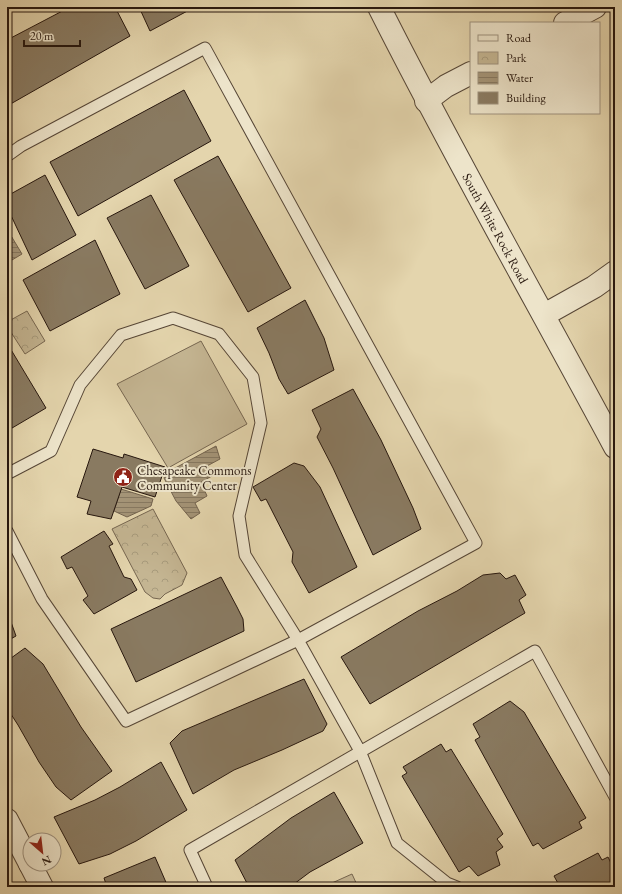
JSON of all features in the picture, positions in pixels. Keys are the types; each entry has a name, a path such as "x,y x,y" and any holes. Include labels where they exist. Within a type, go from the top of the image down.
{"street":[{"name":"South White Rock Road","path":"379,7 426,101 615,447"},
{"path":"567,22 595,7"},
{"path":"426,101 446,86 470,74"},
{"path":"544,315 594,287 615,272"},
{"path":"7,820 22,849"},
{"path":"34,872 42,887"}],"lane":[{"path":"7,156 21,146 205,48 476,543 298,640 126,721 42,599 7,531"},
{"path":"7,474 51,451 80,385 121,335 173,318 219,334 253,377 261,422 239,516 245,555 298,640 360,751 397,843 447,883 457,887"},
{"path":"207,887 190,850 535,651 615,797"}],"green space":[{"path":"27,311 45,341 25,354 7,326 7,322"},
{"path":"201,341 247,424 168,468 117,384"},
{"path":"153,509 187,573 182,585 165,594 160,599 153,598 145,592 112,529"},
{"path":"352,874 358,887 323,887"}],"water":[{"path":"7,229 22,254 7,263"},
{"path":"216,446 220,459 207,466 212,476 201,482 207,496 195,503 200,513 191,519 176,501 164,478 166,473"},
{"path":"121,489 153,499 151,506 127,517 114,511"}],"building":[{"path":"70,7 115,7 130,36 7,106 7,40"},
{"path":"139,7 192,7 193,8 150,31"},
{"path":"184,90 211,141 78,216 50,162"},
{"path":"218,156 291,288 248,312 174,180"},
{"path":"45,175 76,235 32,260 7,207 7,196"},
{"path":"151,195 189,266 145,289 107,218"},
{"path":"95,240 120,294 50,331 23,280"},
{"path":"305,300 324,338 334,370 288,394 279,379 257,328"},
{"path":"7,343 46,408 7,431"},
{"path":"353,389 381,440 413,508 421,529 373,555 317,437 321,429 312,410"},
{"name":"Chesapeake Commons Community Center","path":"93,449 123,458 124,454 165,467 155,497 122,487 111,519 87,514 91,501 77,497"},
{"path":"294,463 304,466 320,487 357,567 309,593 292,562 293,552 266,499 261,501 253,487"},
{"path":"104,531 113,544 109,546 124,577 131,579 137,590 94,614 83,600 88,596 72,567 67,569 61,557"},
{"path":"500,573 506,579 515,575 526,595 519,600 525,613 370,704 341,657 418,611 457,591 483,575"},
{"path":"221,577 243,619 244,631 136,682 111,629"},
{"path":"7,617 11,622 16,636 7,641"},
{"path":"25,648 43,664 81,727 112,771 71,800 56,787 39,762 7,708 7,661"},
{"path":"304,679 327,724 323,731 234,770 193,794 170,743 182,731"},
{"path":"510,701 524,712 586,818 579,822 582,828 543,849 538,843 533,846 475,740 480,737 473,724"},
{"path":"441,744 446,752 451,749 503,834 497,839 503,847 496,852 500,865 478,876 469,866 459,872 402,776 407,773 403,767"},
{"path":"161,762 187,810 136,841 110,854 79,864 54,817 95,800 120,787"},
{"path":"334,792 363,843 310,872 290,887 249,887 235,860 291,818"},
{"path":"598,853 602,860 608,857 615,871 615,887 560,887 554,876"},
{"path":"155,857 168,887 107,887 104,878"}],"place":[{"name":"Chesapeake Commons Community Center","path":"123,477"}]}
